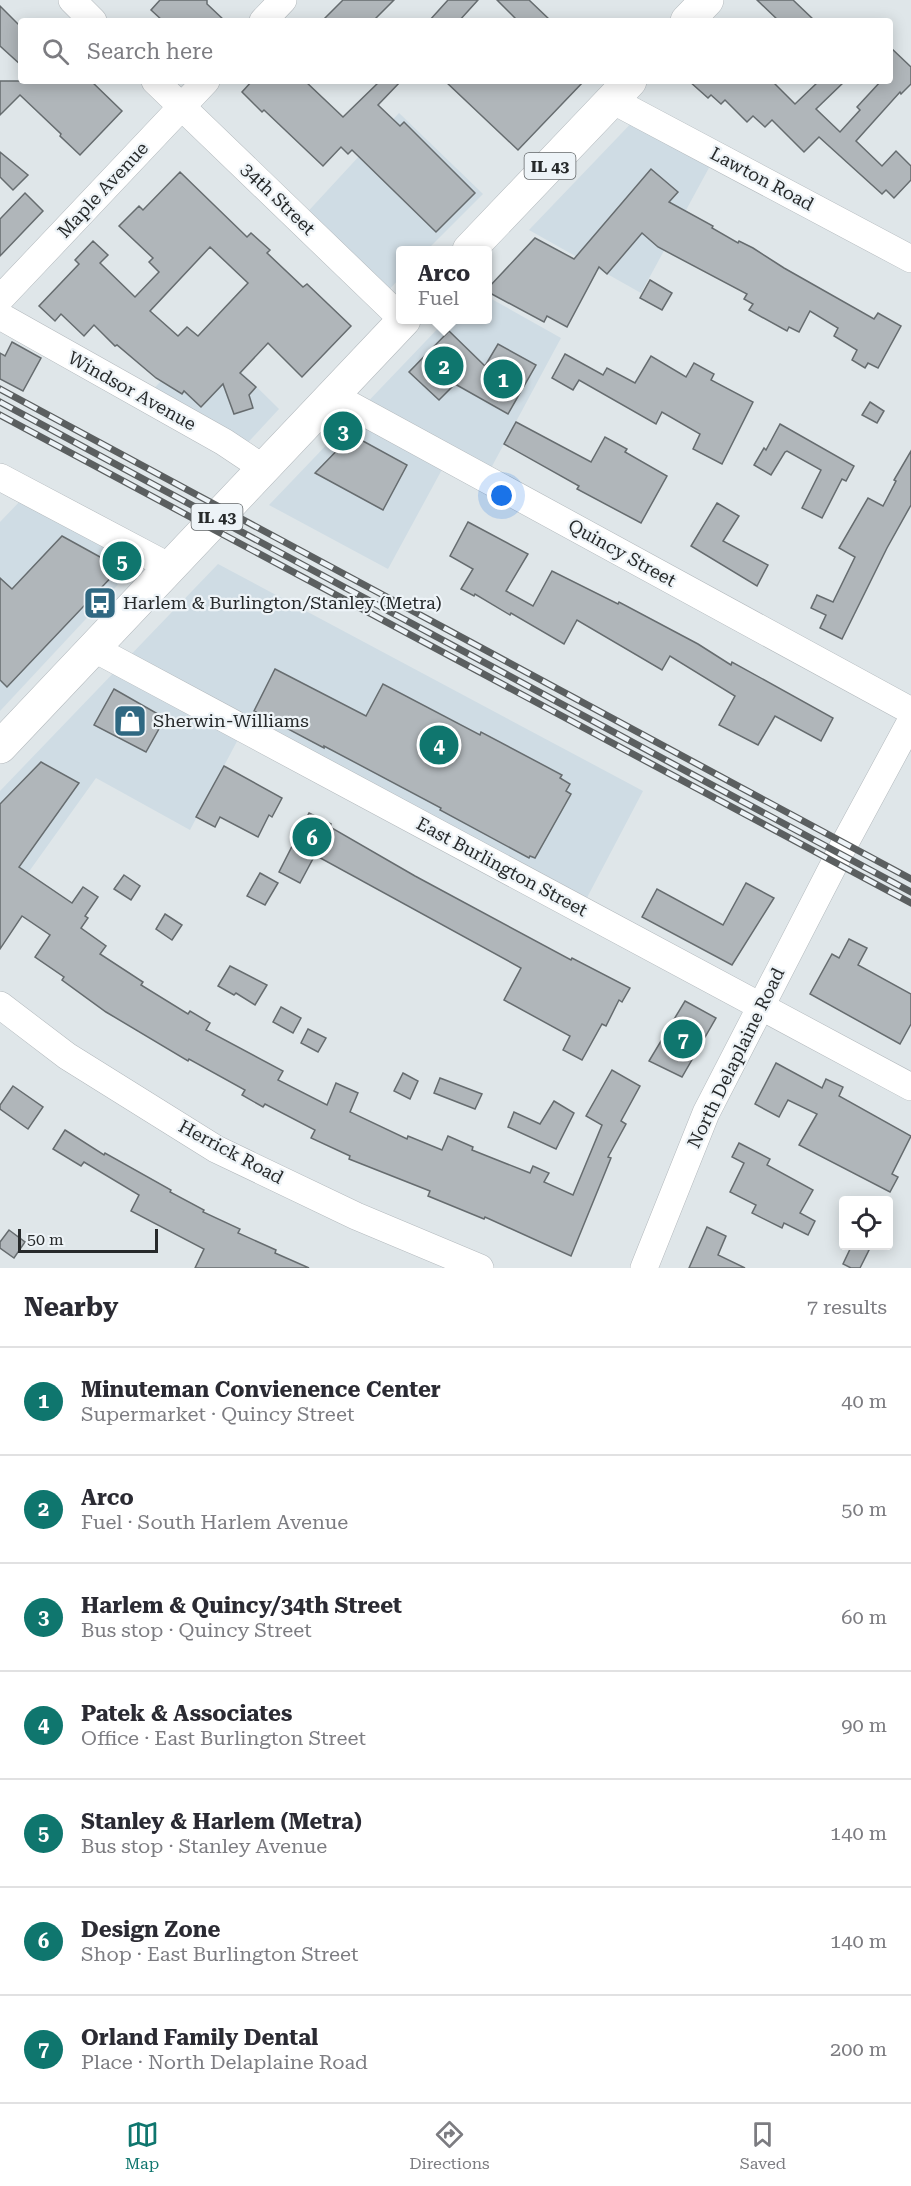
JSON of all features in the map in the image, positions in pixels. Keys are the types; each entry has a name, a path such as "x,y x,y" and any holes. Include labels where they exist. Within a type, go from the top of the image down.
{"main road":[{"path":"690,18 707,0"},
{"name":"IL 43","path":"473,246 621,90"},
{"name":"IL 43","path":"0,747 398,324"}],"street":[{"path":"72,0 90,18"},
{"path":"266,18 283,0"},
{"name":"34th Street","path":"159,84 396,312"},
{"name":"Maple Avenue","path":"0,299 203,84"},
{"name":"Lawton Road","path":"621,90 911,259"},
{"name":"Windsor Avenue","path":"0,316 224,442 263,468"},
{"name":"Quincy Street","path":"332,395 911,711"},
{"path":"0,477 170,567"},
{"name":"East Burlington Street","path":"93,648 911,1087"},
{"name":"North Delaplaine Road","path":"644,1268 706,1113 760,1005 911,720"},
{"name":"Herrick Road","path":"0,1005 67,1056 216,1149 356,1216 480,1268"}],"shaded area":[{"path":"399,113 483,194 431,246 396,246 396,282 384,295 302,218"},
{"path":"641,113 717,153 641,293 529,230"},
{"path":"492,299 561,338 483,483 445,464 388,569 269,505 442,324 492,324"},
{"path":"204,335 279,409 242,449 147,396"},
{"path":"26,495 138,563 0,711 0,522"},
{"path":"218,564 643,791 580,911 243,730 190,830 96,778 0,912 0,791"}],"building":[{"path":"160,0 207,0 207,4 222,18 160,18 151,10"},
{"path":"343,0 394,0 376,18 325,18"},
{"path":"448,0 478,0 462,18 432,18"},
{"path":"497,0 529,0 548,18 515,18"},
{"path":"757,0 793,0 812,18 776,18"},
{"path":"0,6 18,24 18,62 0,46"},
{"path":"893,50 911,67 911,84 901,94 900,92 856,141 882,166 896,151 911,166 911,180 894,198 886,190 882,194 819,137 804,152 772,120 765,127 753,116 747,122 725,100 721,104 711,95 708,98 692,84 775,84 795,104 816,84 842,84 816,109 840,132 860,110 857,107 878,84 893,84"},
{"path":"0,81 18,81 18,84 94,84 122,111 80,155 20,95 0,115"},
{"path":"249,84 308,84 343,117 377,84 398,84 378,105 400,126 404,122 475,193 436,232 352,150 348,154 341,147 323,166 242,92"},
{"path":"448,84 581,84 518,150"},
{"path":"0,152 28,175 13,190 0,177"},
{"path":"651,169 678,192 669,202 874,319 878,313 901,326 878,368 868,363 865,368 852,360 857,350 834,336 838,328 810,311 799,332 789,327 787,331 749,310 753,304 744,299 747,294 658,247 642,233 607,274 599,267 567,327 547,316 544,322 492,294 492,284 535,238 574,259"},
{"path":"180,172 247,237 251,233 270,250 267,253 303,287 307,284 351,326 302,377 268,343 240,373 256,387 249,395 253,408 234,414 223,384 201,407 184,391 182,394 156,378 117,345 115,346 94,325 84,336 61,314 55,321 39,306 79,264 75,260 93,241 108,255 100,263 135,297 159,272 149,262 153,258 119,226 139,206 143,210","holes":["210,247 248,283 198,336 187,327 178,336 150,311"]},
{"path":"25,193 43,211 0,256 0,219"},
{"path":"650,280 672,293 662,310 640,298"},
{"path":"449,331 485,366 498,344 536,365 508,414 455,384 439,400 409,372"},
{"path":"12,342 41,358 23,391 0,379 0,353 5,356"},
{"path":"565,354 603,375 607,368 635,383 651,356 686,377 694,363 714,374 711,380 753,402 722,464 693,449 700,434 662,412 656,424 579,380 573,390 552,378"},
{"path":"870,402 884,411 877,423 862,415"},
{"path":"516,422 591,462 605,437 627,449 625,452 667,476 641,523 577,489 579,486 504,444"},
{"path":"780,424 854,466 846,481 842,479 822,518 802,508 821,470 787,451 771,475 754,465 764,448 766,450"},
{"path":"352,435 407,465 383,510 315,473"},
{"path":"911,451 911,505 842,639 820,628 826,615 811,608 817,595 833,602 855,557 839,548 868,498 883,506 896,481 894,480"},
{"path":"717,503 739,516 723,541 768,565 757,586 691,546"},
{"path":"468,522 528,554 506,591 533,606 552,571 618,604 619,602 698,644 731,665 732,662 833,718 821,741 775,716 758,745 719,725 735,696 670,656 662,670 577,620 564,644 511,613 510,615 475,594 474,596 461,589 473,569 450,556"},
{"path":"62,536 120,568 7,687 0,680 0,578 12,589"},
{"path":"275,669 366,716 383,684 562,775 560,778 570,784 566,791 571,794 535,858 530,856 529,858 440,810 441,808 254,711"},
{"name":"Sherwin-Williams","path":"114,689 165,718 146,752 94,725"},
{"path":"41,762 79,783 19,867 72,903 83,887 98,897 85,916 88,918 81,928 106,946 100,954 143,982 141,985 188,1014 190,1011 210,1023 206,1030 283,1071 278,1080 327,1105 336,1083 358,1093 350,1112 407,1139 408,1136 442,1150 448,1136 473,1147 472,1150 530,1173 533,1166 549,1173 544,1182 573,1195 602,1125 586,1116 612,1070 640,1086 621,1121 626,1124 608,1157 611,1158 571,1256 485,1217 484,1219 428,1196 430,1191 349,1159 350,1156 311,1138 315,1130 265,1104 263,1107 242,1095 245,1090 189,1059 188,1061 106,1012 62,980 64,977 35,957 50,935 22,916 0,949 0,804"},
{"path":"224,766 282,798 272,817 269,815 258,837 220,817 215,827 196,817"},
{"path":"309,813 415,876 571,960 572,958 630,988 622,1002 619,1000 606,1026 602,1024 582,1060 563,1050 570,1036 504,1000 521,968 315,855 300,883 279,872"},
{"path":"260,873 278,883 265,905 247,896"},
{"path":"124,875 140,886 131,900 114,889"},
{"path":"746,883 774,898 732,965 642,917 657,889 723,925"},
{"path":"165,914 182,925 172,940 156,929"},
{"path":"849,939 867,948 858,965 911,994 911,1024 900,1044 810,994 832,954 839,958"},
{"path":"230,966 267,985 255,1005 236,993 234,995 218,986"},
{"path":"685,1001 716,1018 682,1077 649,1061"},
{"path":"281,1007 301,1018 293,1033 273,1022"},
{"path":"308,1029 326,1038 318,1052 301,1043"},
{"path":"776,1063 822,1088 826,1079 843,1087 839,1096 911,1136 892,1174 898,1177 890,1192 799,1145 817,1114 788,1100 779,1117 755,1104"},
{"path":"403,1073 418,1081 410,1099 394,1091"},
{"path":"440,1078 482,1094 475,1109 434,1093"},
{"path":"13,1086 43,1107 28,1129 0,1109 0,1105"},
{"path":"554,1101 574,1113 556,1149 508,1127 514,1112 540,1124"},
{"path":"65,1130 104,1155 105,1153 171,1190 170,1192 204,1210 203,1212 240,1229 238,1233 309,1268 195,1268 204,1249 131,1211 139,1195 84,1162 81,1166 53,1149"},
{"path":"739,1143 770,1159 767,1165 813,1190 800,1213 815,1221 808,1235 784,1223 782,1228 752,1213 756,1205 730,1192 744,1163 732,1157"},
{"path":"707,1227 726,1236 718,1255 745,1268 689,1268"},
{"path":"9,1230 25,1242 14,1258 0,1248 0,1242"},
{"path":"850,1250 869,1250 860,1268 851,1268 843,1264"}],"railway":[{"path":"0,389 911,879"},
{"path":"0,402 911,892"},
{"path":"0,415 911,903"}],"place":[{"name":"Arco","path":"444,366"},
{"name":"Minuteman Convienence Center","path":"503,379"},
{"name":"Harlem & Quincy/34th Street","path":"343,431"},
{"name":"Stanley & Harlem (Metra)","path":"122,561"},
{"name":"Harlem & Burlington/Stanley (Metra)","path":"100,603"},
{"name":"Sherwin-Williams","path":"130,721"},
{"name":"Patek & Associates","path":"439,745"},
{"name":"Design Zone","path":"312,837"},
{"name":"Orland Family Dental","path":"683,1039"}]}
